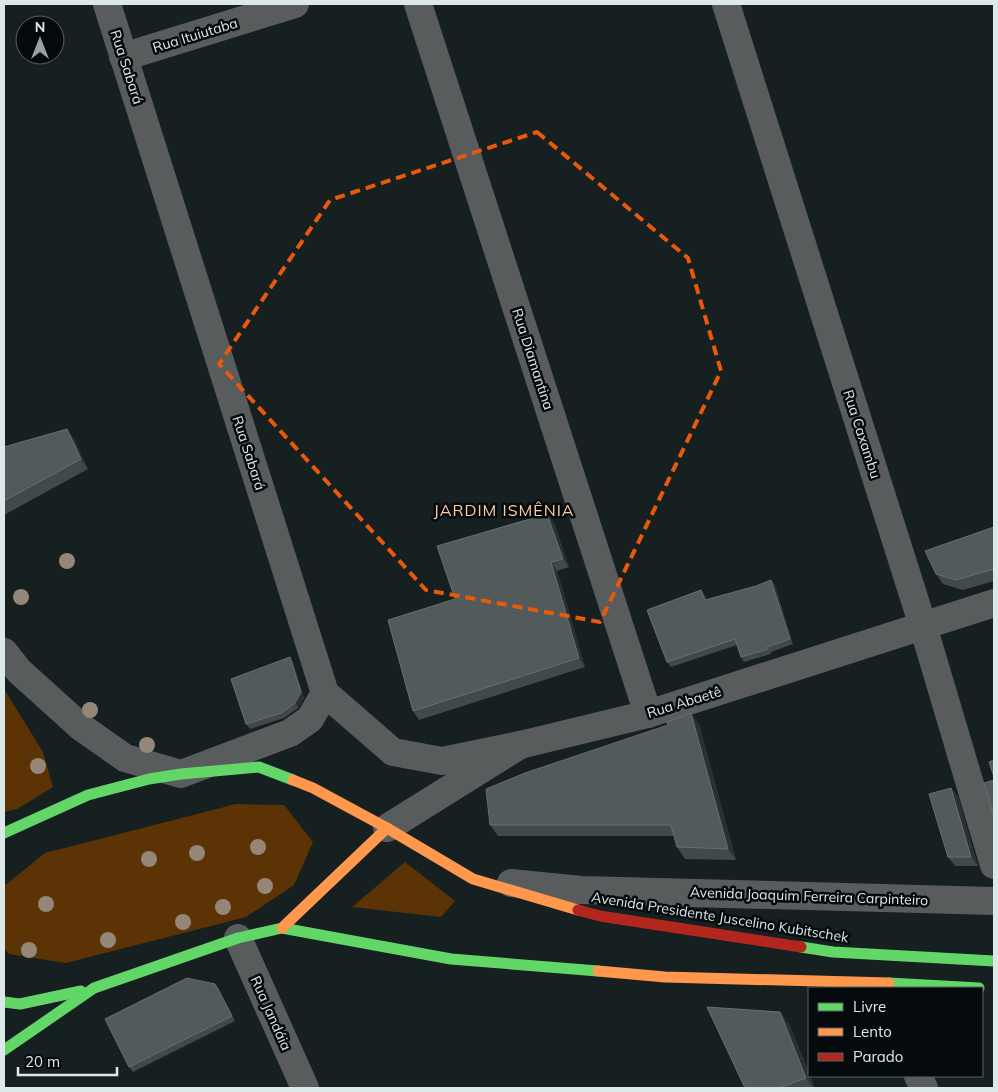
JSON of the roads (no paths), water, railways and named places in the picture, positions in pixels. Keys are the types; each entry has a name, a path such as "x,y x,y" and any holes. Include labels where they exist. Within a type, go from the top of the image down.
{"main road":[{"name":"Avenida Presidente Juscelino Kubitschek","path":"4,833 88,795 149,779 181,774 259,767 313,788 387,828 473,880 600,916 833,952 994,961"},
{"path":"282,928 387,828"},
{"path":"4,1002 20,1004 94,988 238,938 282,928 451,959 664,977 946,987"},
{"path":"4,1050 94,988"}],"street":[{"name":"Rua Sabará","path":"106,4 324,693"},
{"name":"Rua Ituiutaba","path":"123,57 295,4"},
{"name":"Rua Diamantina","path":"418,4 648,714"},
{"name":"Rua Caxambu","path":"726,4 923,626 994,865"},
{"name":"Rua Abaetê","path":"387,828 520,745 648,714 994,603"},
{"path":"4,652 19,671 81,727 125,758 181,774 290,733 310,719 324,693 393,752 442,761 520,745"},
{"name":"Avenida Joaquim Ferreira Carpinteiro","path":"473,880 581,890 994,901"},
{"name":"Rua Jandáia","path":"238,938 305,1088"}],"district":[{"name":"JARDIM ISMÊNIA","path":"504,510"}]}
